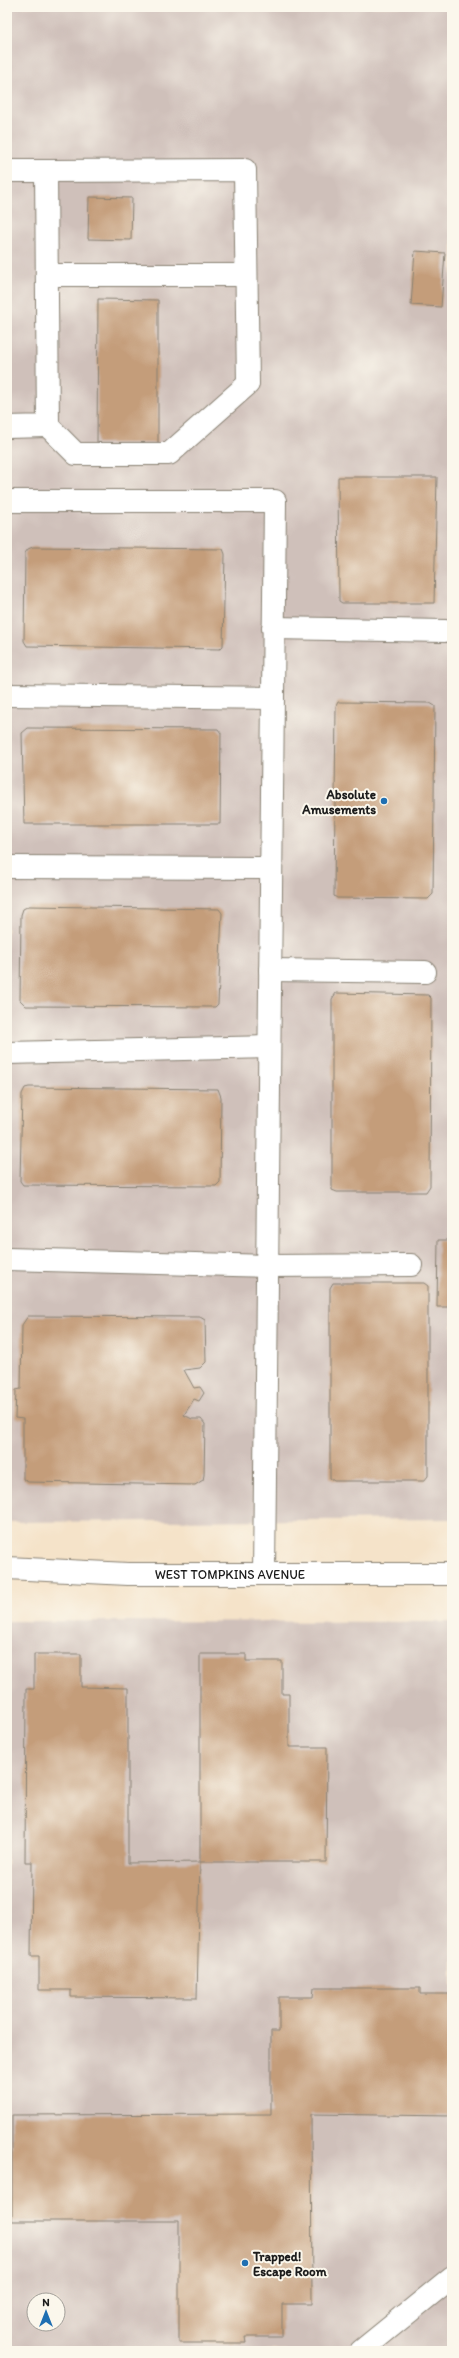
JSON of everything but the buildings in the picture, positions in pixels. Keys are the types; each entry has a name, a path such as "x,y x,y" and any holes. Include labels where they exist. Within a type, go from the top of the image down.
{"street":[{"path":"7,171 245,170 248,384 169,454 76,454 48,426 46,171"},
{"path":"47,274 246,275"},
{"path":"7,427 48,426"},
{"path":"7,501 275,501 264,1574"},
{"path":"273,628 445,631"},
{"path":"7,695 273,698"},
{"path":"7,867 271,868"},
{"path":"270,970 425,972"},
{"path":"7,1053 270,1047"},
{"path":"7,1259 267,1266 411,1265"},
{"name":"WEST TOMPKINS AVENUE","path":"7,1568 128,1574 452,1574"},
{"path":"361,2351 452,2277"}],"shaded area":[{"path":"7,7 452,7 452,1519 7,1522"},
{"path":"7,1621 452,1622 452,2351 7,2351"}],"place":[{"name":"Absolute Amusements","path":"384,801"},
{"name":"Trapped! Escape Room","path":"245,2263"}]}
